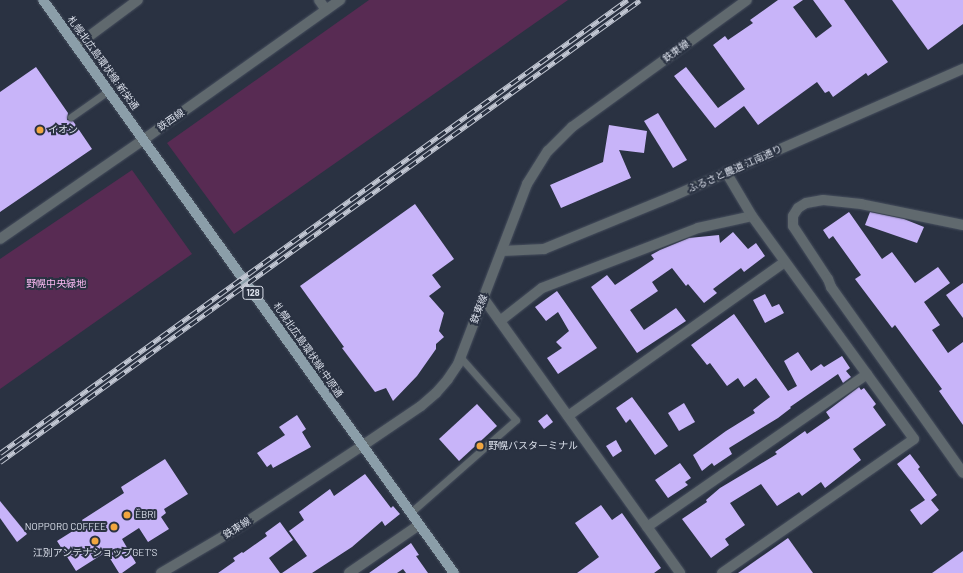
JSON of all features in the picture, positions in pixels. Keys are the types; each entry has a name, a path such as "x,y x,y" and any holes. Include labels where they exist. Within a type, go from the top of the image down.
{"main road":[{"name":"札幌北広島環状線;新栄通","path":"43,0 143,140"},
{"name":"札幌北広島環状線;中原通","path":"143,140 454,573"}],"street":[{"path":"76,46 138,0"},
{"path":"319,0 326,10"},
{"name":"鉄西線","path":"0,238 143,140 340,0"},
{"name":"鉄東線","path":"161,573 239,526 362,446 421,406 436,393 448,379 461,358 527,184 537,167 559,139 600,106 748,0"},
{"name":"ふるさと農道 江南通り","path":"502,251 544,249 671,197 963,69"},
{"path":"722,573 914,439 752,216 726,172"},
{"path":"963,225 861,204 823,200 806,203 798,208 793,216 793,226 828,279 831,287 963,473"},
{"path":"500,321 542,288 698,228 752,216"},
{"path":"568,416 785,262"},
{"path":"484,299 680,573"},
{"path":"647,527 867,374"},
{"path":"352,572 419,525"}],"lane":[{"path":"71,117 108,91"},
{"path":"410,513 516,420 461,358"}],"green space":[{"path":"369,0 568,0 234,234 167,143"},
{"name":"野幌中央緑地","path":"132,170 192,254 0,389 0,259"}],"building":[{"path":"778,0 803,0 793,7 816,38 832,26 813,0 844,0 888,62 868,76 866,73 833,97 829,91 825,93 817,82 758,125 744,106 715,128 674,76 686,67 718,108 745,89 713,45 725,36 728,40 753,23 750,20"},
{"path":"892,0 963,0 963,24 928,50"},
{"name":"イオン","path":"36,67 68,113 67,120 73,121 92,149 0,212 0,92"},
{"path":"658,113 687,160 673,168 644,121"},
{"path":"609,125 647,131 644,153 619,150 631,178 561,208 550,185 603,162"},
{"path":"415,204 454,259 432,275 441,287 429,296 444,313 439,331 444,337 436,344 436,349 417,376 393,401 386,388 375,392 342,348 344,347 300,286"},
{"path":"849,212 882,259 892,252 915,283 938,267 950,283 924,302 940,325 932,330 948,353 963,342 963,425 939,391 942,389 895,325 892,328 855,279 861,275 833,236 829,239 823,230"},
{"path":"870,212 904,219 924,227 917,243 865,225"},
{"path":"733,232 748,249 756,243 765,256 744,272 741,268 713,289 717,293 704,303 688,284 686,286 672,268 652,282 658,291 630,310 644,330 676,308 686,321 637,353 591,287 607,275 615,285 654,259 651,255 689,238 719,235 720,243"},
{"path":"963,283 963,318 946,295"},
{"path":"557,291 597,348 558,374 547,358 562,348 556,342 569,331 558,312 546,321 535,307"},
{"path":"765,294 772,307 779,304 784,313 765,323 753,300"},
{"path":"734,314 788,391 797,386 784,361 798,352 811,371 821,364 824,367 842,356 850,368 846,371 851,377 843,383 838,374 790,407 791,408 778,418 729,448 732,454 714,466 712,463 702,471 693,455 726,431 755,413 753,410 770,397 756,378 744,387 738,378 727,386 710,363 707,365 691,345"},
{"path":"859,387 861,390 864,388 876,404 873,407 886,425 853,449 861,460 825,488 821,482 802,496 799,492 777,506 761,484 730,503 745,525 725,539 729,545 711,558 682,519 707,502 706,500 720,488 777,454 775,452 805,431 807,434 830,418 826,412"},
{"path":"632,397 668,446 655,455 630,419 626,423 616,408"},
{"path":"684,403 695,422 679,431 668,413"},
{"path":"477,404 497,426 459,461 439,439"},
{"path":"547,414 553,422 544,429 538,421"},
{"path":"297,415 306,429 302,432 311,447 273,468 271,464 267,467 257,453 285,435 279,427"},
{"path":"616,440 622,451 613,457 606,446"},
{"path":"910,454 920,467 918,469 937,495 931,500 939,510 921,525 910,510 925,500 897,464"},
{"name":"ËBRI","path":"165,459 188,494 164,509 166,513 161,517 169,529 148,542 139,528 122,539 136,563 122,573 119,573 106,552 76,571 57,541 84,524 82,520 124,493 121,487"},
{"path":"680,463 691,478 685,482 688,485 668,498 655,480"},
{"path":"365,474 391,508 393,506 400,514 385,526 382,521 352,547 312,573 282,573 307,556 289,531 304,520 299,512 330,489 334,496"},
{"path":"0,501 27,534 17,542 0,518"},
{"path":"601,505 612,520 622,513 661,568 654,573 577,573 599,557 575,523"},
{"path":"280,522 293,540 269,558 280,573 218,573 235,561 233,558 242,552 243,553 267,536 265,533"},
{"path":"788,538 813,573 738,573"},
{"path":"411,543 419,555 416,556 428,573 406,573 403,569 397,573 369,573"},
{"path":"963,551 963,573 932,573"}],"railway":[{"path":"0,453 627,0"},
{"path":"0,462 640,0"}],"place":[{"name":"イオン","path":"40,130"},
{"name":"野幌バスターミナル","path":"480,446"},
{"name":"ËBRI","path":"127,515"},
{"name":"NOPPORO COFFEE","path":"114,527"},
{"name":"江別アンテナショップGET’S","path":"95,541"}]}
